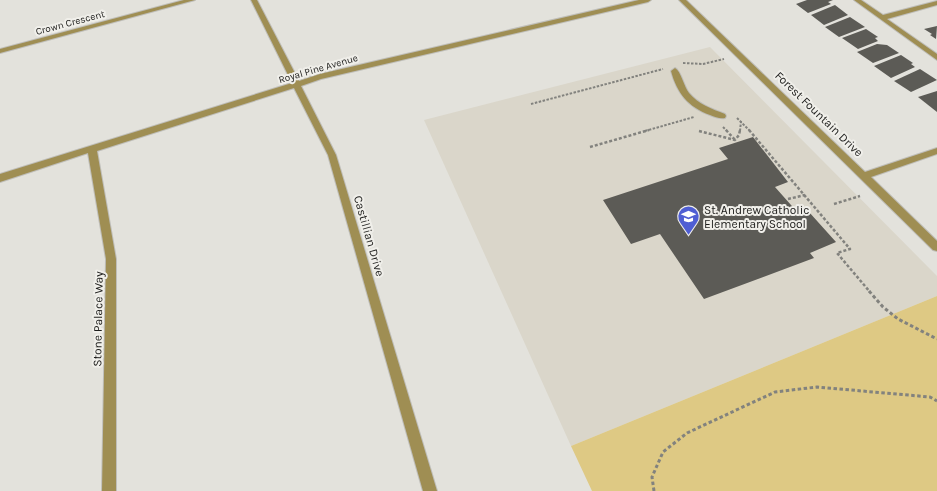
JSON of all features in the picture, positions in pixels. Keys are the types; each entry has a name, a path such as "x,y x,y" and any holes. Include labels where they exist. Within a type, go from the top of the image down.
{"street":[{"name":"Crown Crescent","path":"0,51 192,0"},
{"name":"Castillian Drive","path":"254,0 332,155 430,491"},
{"name":"Royal Pine Avenue","path":"0,178 328,76 648,0"},
{"name":"Forest Fountain Drive","path":"682,0 937,247"},
{"path":"857,0 937,58"},
{"path":"882,18 937,3"},
{"path":"672,69 681,90 703,110 721,120"},
{"name":"Stone Palace Way","path":"92,149 111,259 109,491"},
{"path":"864,176 937,152"}],"path":[{"path":"682,64 703,64 724,59"},
{"path":"531,104 672,69"},
{"path":"590,147 700,115"},
{"path":"737,118 850,249 837,253 887,310 898,319 928,333 937,339"},
{"path":"721,120 735,140"},
{"path":"735,140 739,135 741,121"},
{"path":"699,131 735,140"},
{"path":"788,199 805,195"},
{"path":"834,204 860,196"},
{"path":"654,491 652,477 663,452 687,433 775,392 817,388 930,397 937,400"}],"shaded area":[{"name":"St. Andrew Catholic Elementary School","path":"710,47 937,276 937,296 571,446 424,120"},
{"path":"937,296 937,491 592,491 571,446"}],"building":[{"path":"807,0 833,0 828,2 831,4 808,13 796,4"},
{"path":"835,5 848,15 824,25 811,15"},
{"path":"850,17 865,27 839,37 825,27"},
{"path":"937,26 936,39 930,35 932,34 924,29"},
{"path":"866,29 878,37 875,38 878,41 858,49 842,38"},
{"path":"877,44 887,45 899,53 873,63 857,52"},
{"path":"901,55 913,63 911,64 915,67 891,78 874,66"},
{"path":"920,69 937,80 911,92 894,81"},
{"path":"937,91 937,112 918,97"},
{"path":"753,137 788,182 775,187 799,214 809,212 836,242 810,253 814,258 704,299 660,234 631,244 603,200 728,159 719,148"}],"place":[{"name":"St. Andrew Catholic Elementary School","path":"688,236"}]}
